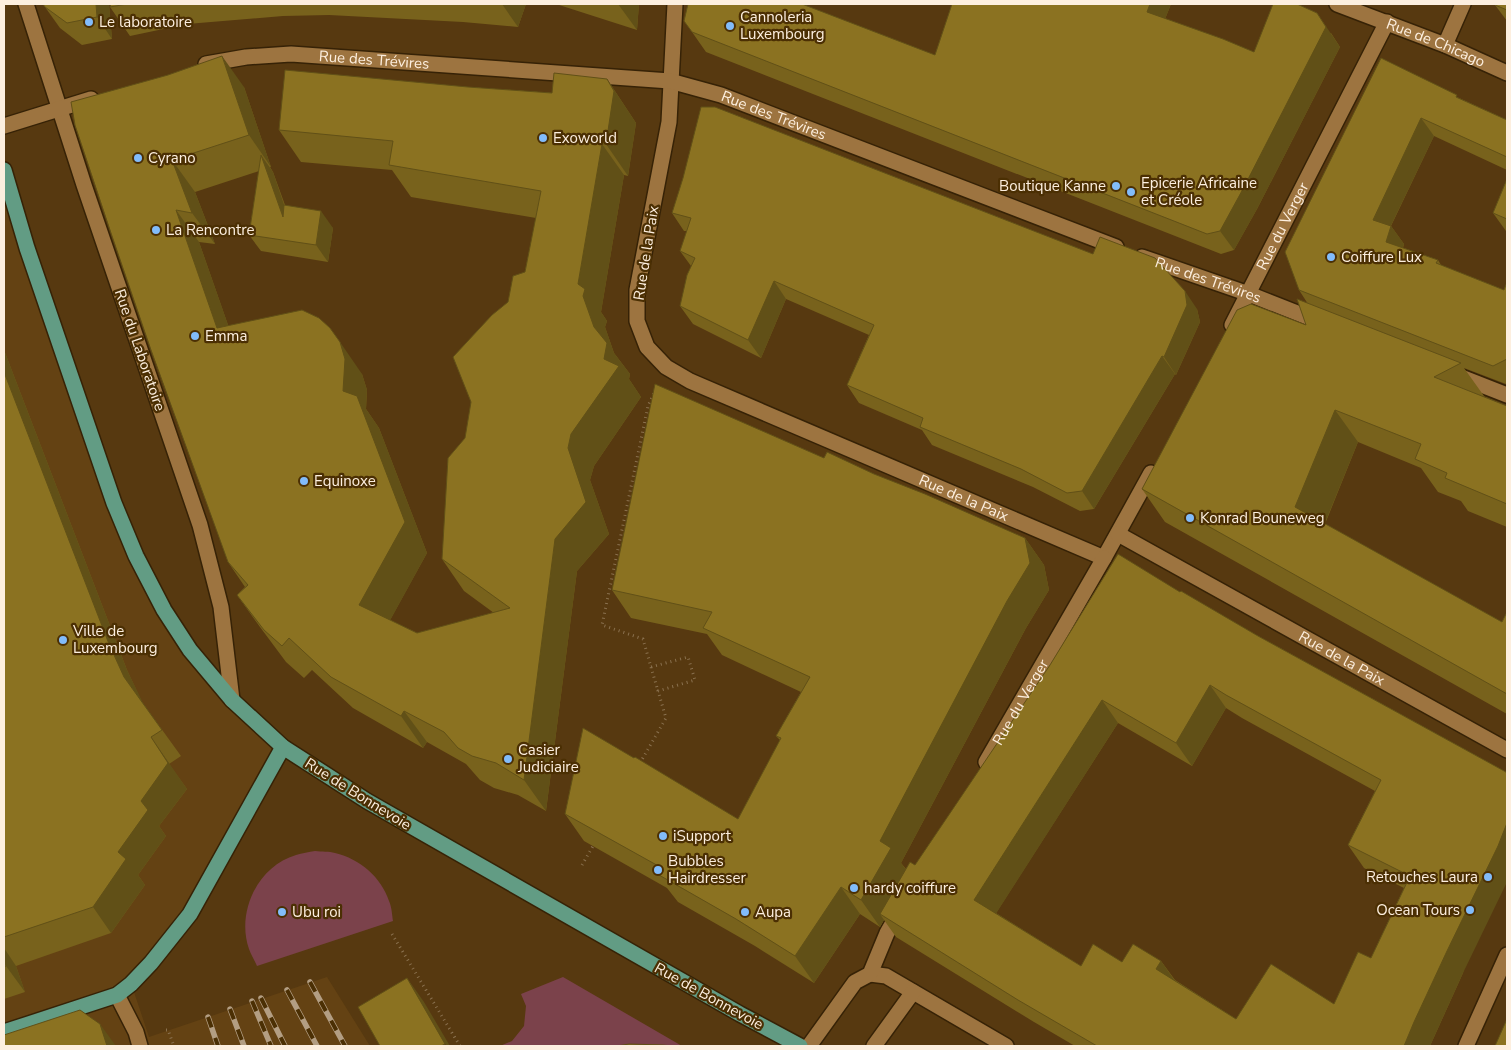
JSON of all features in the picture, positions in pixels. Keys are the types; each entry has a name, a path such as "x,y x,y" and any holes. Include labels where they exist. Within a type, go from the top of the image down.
{"main road":[{"path":"4,170 27,248 114,503 136,556 164,610 190,650 232,700 283,747 190,914 151,963 131,984 117,995 4,1032"},
{"name":"Rue de Bonnevoie","path":"283,747 367,801 740,1014 800,1046"}],"street":[{"name":"Rue du Laboratoire","path":"26,4 59,110 200,525 221,607 232,700"},
{"path":"670,81 675,4"},
{"name":"Rue de Chicago","path":"1337,4 1445,45 1507,73"},
{"path":"1445,45 1463,4"},
{"name":"Rue du Verger","path":"1226,336 1386,22"},
{"name":"Rue des Trévires","path":"190,69 246,57 290,54 670,81 721,95 1178,270 1249,294 1334,328"},
{"name":"Rue de la Paix","path":"670,81 668,122 637,290 637,321 647,347 666,367 690,381 1104,558"},
{"path":"4,126 103,95"},
{"path":"1443,370 1507,395"},
{"path":"1104,558 1160,457"},
{"name":"Rue de la Paix","path":"1118,534 1507,750"},
{"name":"Rue du Verger","path":"978,776 1104,558"},
{"path":"870,974 887,933 906,900"},
{"path":"1466,1046 1507,955"},
{"path":"810,1046 855,982 870,974 886,976 1006,1046"},
{"path":"874,1046 913,992"},
{"path":"117,995 136,1032 140,1046"}],"path":[{"path":"638,766 666,718 643,639 602,625 648,406 666,367"},
{"path":"651,667 688,656 695,680 658,691"},
{"path":"582,865 593,846"},
{"path":"392,934 460,1046"},
{"path":"168,1030 174,1046"}],"shaded area":[{"path":"4,170 114,503 190,650 283,747 190,914 131,983 149,1037 327,977 370,1046 4,1046"},
{"path":"315,851 330,852 344,856 361,864 368,870 381,884 385,892 391,906 393,921 257,966 249,949 246,935 248,906 253,892 271,869 283,861 298,854"},
{"path":"563,977 682,1046 500,1046 512,1041 524,1026 526,1006 521,994"}],"building":[{"path":"43,4 96,4 97,17 67,23"},
{"path":"111,4 127,4 110,7"},
{"path":"688,4 802,4 935,55 952,4 1150,4 1147,12 1254,52 1273,4 1297,4 1317,13 1326,27 1220,231 1207,234 692,32 684,21"},
{"path":"1507,4 1507,10 1495,5"},
{"path":"222,56 249,135 172,160 192,213 176,210 217,328 302,310 319,318 330,328 340,342 345,359 343,391 357,396 405,522 359,605 417,633 510,608 442,559 448,458 465,438 471,402 453,357 492,315 508,302 513,276 525,272 541,191 389,165 393,141 279,130 285,70 552,93 554,73 607,79 614,91 606,144 602,144 578,284 585,289 583,296 594,327 607,343 604,359 619,366 571,434 568,448 586,502 555,539 524,780 496,763 472,756 458,748 444,732 404,711 401,716 331,677 289,638 282,646 264,630 237,595 248,585 228,562 151,350 111,233 75,125 71,102 168,75"},
{"path":"1381,58 1457,95 1456,97 1507,120 1507,157 1421,118 1373,220 1391,226 1386,242 1438,260 1436,263 1504,290 1507,282 1507,359 1493,366 1299,290 1285,252"},
{"path":"701,107 715,107 1093,254 1100,237 1155,258 1185,291 1187,305 1164,357 1162,356 1082,491 1067,493 1021,469 920,427 923,418 847,385 874,325 774,281 748,340 680,306 687,275 695,258 680,251 691,218 672,213"},
{"path":"261,155 283,217 284,205 321,211 316,245 249,235"},
{"path":"1507,179 1507,219 1493,213"},
{"path":"1297,299 1461,363 1434,377 1507,406 1507,504 1445,478 1447,473 1415,459 1421,444 1335,410 1295,507 1502,622 1507,612 1507,694 1142,489 1237,310 1251,304 1306,325"},
{"name":"Ville de Luxembourg","path":"4,372 109,644 124,677 162,730 151,737 168,763 141,801 148,810 118,852 126,859 93,907 4,937"},
{"path":"655,384 824,458 827,452 1025,538 1030,563 1007,601 880,841 891,848 861,900 841,887 795,956 736,919 659,875 662,868 565,814 583,728 738,819 781,738 776,736 810,677 703,628 712,612 612,590"},
{"path":"1118,554 1258,636 1506,772 1507,823 1404,1046 1097,1046 1018,1000 880,914 910,862 915,865 1050,665","holes":["1210,685 1381,780 1348,845 1410,876 1371,958 1358,952 1334,1004 1271,964 1236,1019 1156,969 1161,961 1133,944 1122,962 1093,944 1081,966 974,900 1102,700 1176,743"]},
{"path":"407,978 445,1044 441,1046 380,1046 358,1007"},
{"path":"80,1010 100,1024 107,1046 4,1046 4,1035"},
{"path":"1507,1019 1507,1046 1495,1046"},
{"path":"629,1044 663,1045 671,1046 617,1046"}],"railway":[{"path":"310,982 345,1046"},
{"path":"287,990 317,1046"},
{"path":"261,998 285,1046"},
{"path":"252,1001 271,1046"},
{"path":"230,1009 244,1046"},
{"path":"208,1017 218,1046"}],"place":[{"name":"Le laboratoire","path":"89,22"},
{"name":"Cannoleria Luxembourg","path":"730,26"},
{"name":"Exoworld","path":"543,138"},
{"name":"Cyrano","path":"138,158"},
{"name":"Boutique Kanne","path":"1116,186"},
{"name":"Epicerie Africaine et Créole","path":"1131,192"},
{"name":"La Rencontre","path":"156,230"},
{"name":"Coiffure Lux","path":"1331,257"},
{"name":"Emma","path":"195,336"},
{"name":"Equinoxe","path":"304,481"},
{"name":"Konrad Bouneweg","path":"1190,518"},
{"name":"Ville de Luxembourg","path":"63,640"},
{"name":"Casier Judiciaire","path":"508,759"},
{"name":"iSupport","path":"663,836"},
{"name":"Bubbles Hairdresser","path":"658,870"},
{"name":"Retouches Laura","path":"1488,877"},
{"name":"hardy coiffure","path":"854,888"},
{"name":"Ocean Tours","path":"1470,910"},
{"name":"Ubu roi","path":"282,912"},
{"name":"Aupa","path":"745,912"}]}
